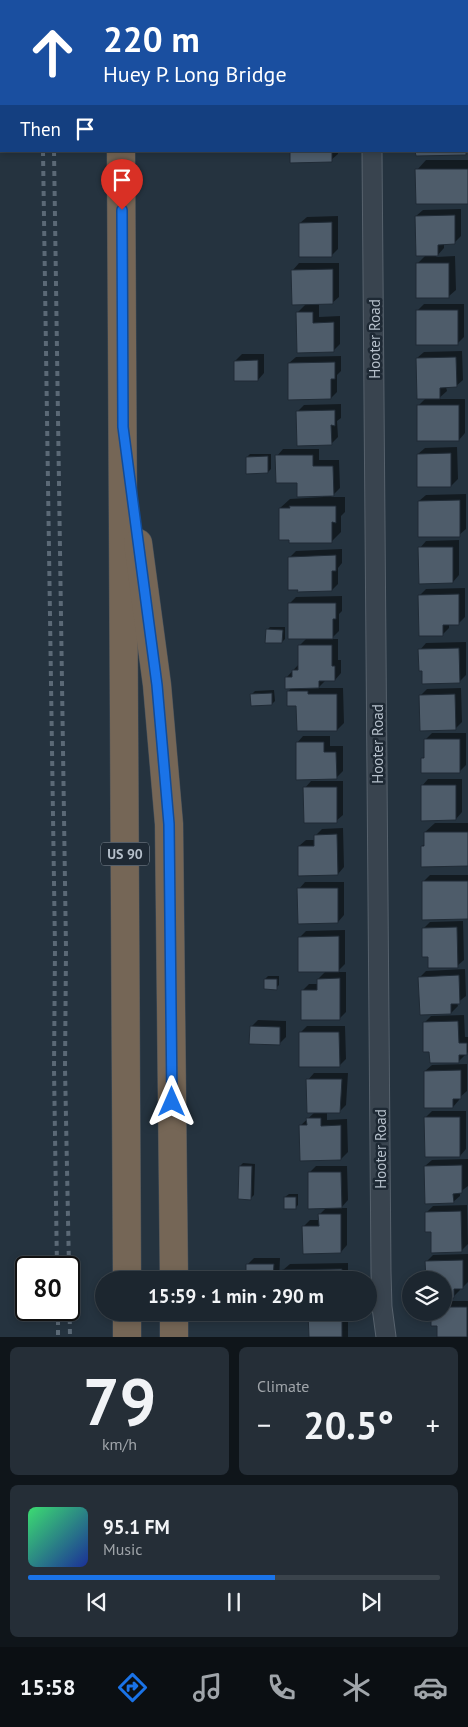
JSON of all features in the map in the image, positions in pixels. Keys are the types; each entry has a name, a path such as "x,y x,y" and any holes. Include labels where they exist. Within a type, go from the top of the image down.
{"highway":[{"name":"US 90","path":"121,152 127,1271"},
{"path":"123,427 157,685 169,824 174,1271"},
{"path":"127,1321 127,1337"},
{"path":"174,1321 174,1337"}],"street":[{"name":"Hooter Road","path":"372,152 381,1262 382,1307 386,1337"}],"building":[{"path":"290,152 332,152 332,162 290,163"},
{"path":"415,152 466,152 466,155 416,156"},
{"path":"415,169 468,169 468,204 416,204"},
{"path":"455,215 455,244 438,245 438,256 416,256 415,216"},
{"path":"332,222 332,257 299,257 299,223"},
{"path":"416,263 449,263 449,298 416,298"},
{"path":"333,269 333,304 292,305 291,270"},
{"path":"416,310 458,310 458,345 416,345"},
{"path":"296,312 313,312 313,323 334,322 334,352 297,353"},
{"path":"456,357 457,387 440,388 440,399 417,399 416,358"},
{"path":"258,360 258,381 234,381 234,361"},
{"path":"335,362 335,379 331,379 331,399 288,400 288,363"},
{"path":"417,405 459,405 459,441 417,441"},
{"path":"335,410 335,426 331,425 332,445 297,446 296,411"},
{"path":"451,453 451,487 417,487 417,454"},
{"path":"275,455 313,455 313,466 333,466 334,496 297,497 297,483 276,483"},
{"path":"268,456 268,473 246,474 246,457"},
{"path":"460,500 460,537 418,537 418,501"},
{"path":"289,506 336,506 336,523 332,522 332,543 289,543 289,540 279,540 279,508 290,508"},
{"path":"418,547 453,547 453,583 419,584"},
{"path":"336,555 336,571 332,571 332,591 297,592 298,590 288,590 288,557"},
{"path":"459,594 459,625 443,625 443,636 419,636 418,595"},
{"path":"288,603 336,603 336,619 333,619 333,639 288,639"},
{"path":"266,629 283,630 282,643 265,643"},
{"path":"298,645 332,645 332,666 335,666 335,681 319,681 319,688 285,689 285,677 292,677 292,670 298,670"},
{"path":"459,648 460,683 422,684 422,671 419,671 418,649"},
{"path":"287,691 308,691 308,694 337,694 337,731 297,731 296,706 287,706"},
{"path":"272,693 272,705 251,706 250,694"},
{"path":"455,694 456,730 420,731 419,695"},
{"path":"424,739 460,739 460,773 421,773 421,758 424,758"},
{"path":"296,742 324,742 324,752 336,752 337,779 296,780"},
{"path":"421,785 456,785 456,820 421,821"},
{"path":"303,787 337,787 337,823 304,823"},
{"path":"424,832 468,832 468,866 421,867 421,846 424,846"},
{"path":"337,834 338,875 298,876 298,846 314,846 314,835"},
{"path":"422,881 468,881 468,919 422,920"},
{"path":"297,888 338,888 338,923 298,924"},
{"path":"457,927 458,968 428,968 428,957 422,957 422,928"},
{"path":"339,936 339,972 298,972 298,937"},
{"path":"459,975 460,1004 451,1004 451,1014 420,1015 418,977"},
{"path":"340,978 340,1020 301,1020 301,990 317,990 317,979"},
{"path":"264,979 277,979 277,990 264,989"},
{"path":"458,1021 459,1043 467,1043 467,1055 459,1055 459,1063 430,1063 429,1052 423,1052 423,1022"},
{"path":"250,1026 280,1027 280,1045 249,1044"},
{"path":"299,1032 339,1032 340,1067 299,1067"},
{"path":"461,1070 461,1099 453,1099 453,1108 424,1108 424,1071"},
{"path":"306,1079 342,1079 340,1113 307,1113"},
{"path":"424,1117 460,1117 460,1157 425,1157"},
{"path":"306,1118 321,1118 321,1126 341,1125 341,1160 300,1161 299,1125 307,1125"},
{"path":"462,1165 462,1193 453,1194 454,1203 425,1204 424,1166"},
{"path":"239,1166 252,1166 251,1200 238,1199"},
{"path":"308,1172 341,1172 342,1208 308,1209"},
{"path":"284,1197 296,1197 296,1209 284,1209"},
{"path":"461,1211 462,1252 431,1253 431,1232 425,1232 425,1212"},
{"path":"318,1214 341,1214 341,1253 303,1254 302,1226 319,1226"},
{"path":"463,1260 463,1289 454,1289 454,1298 452,1298 452,1271 426,1271 425,1261"},
{"path":"246,1264 274,1264 274,1271 246,1271"},
{"path":"342,1269 342,1271 282,1271"},
{"path":"452,1307 467,1307 467,1337 437,1337 437,1326 431,1326 431,1321 452,1321"},
{"path":"308,1321 342,1321 342,1337 309,1337"}],"railway":[{"path":"43,152 55,948 54,1068 57,1256"},
{"path":"54,152 69,1256"},
{"path":"58,1321 58,1337"},
{"path":"70,1321 70,1337"}],"route":[{"path":"122,210 123,427 157,685 169,824 172,1102"}]}
